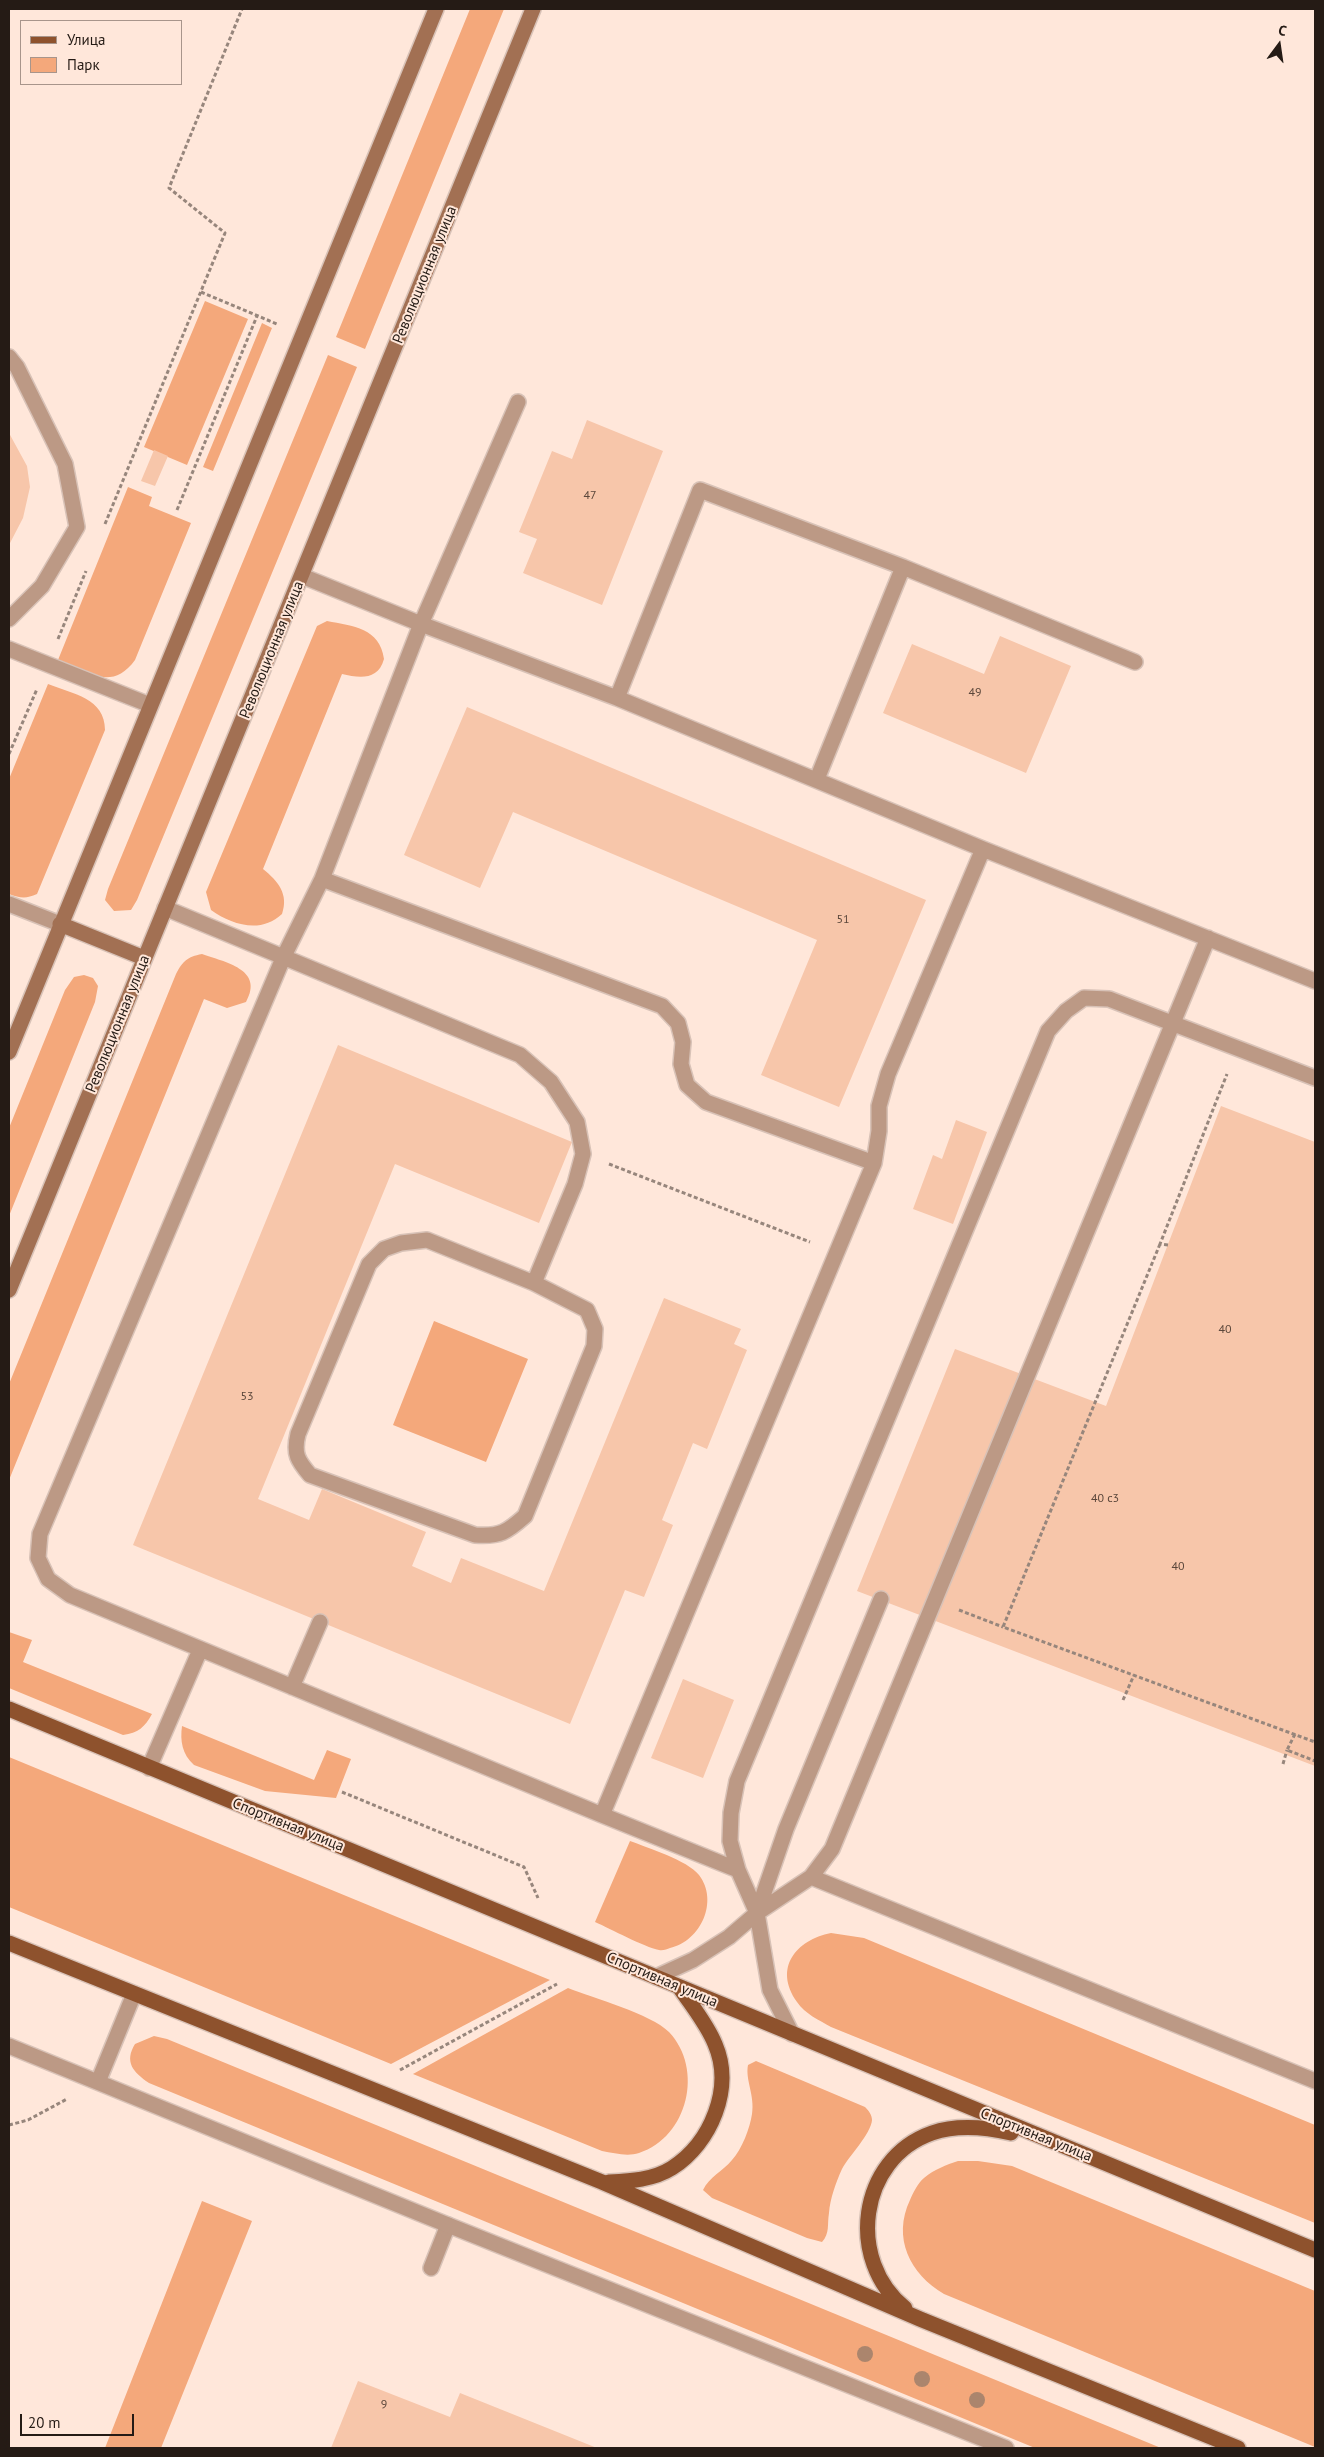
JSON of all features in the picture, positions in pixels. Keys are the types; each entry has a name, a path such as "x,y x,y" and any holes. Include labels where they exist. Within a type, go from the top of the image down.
{"main road":[{"path":"9,1052 436,9"},
{"name":"Революционная улица","path":"9,1290 534,9"},
{"path":"60,924 144,958"},
{"name":"Спортивная улица","path":"9,1709 1315,2250"},
{"path":"9,1943 602,2182 920,2319 1238,2448"},
{"path":"602,2182 638,2181 671,2169 698,2146 716,2115 722,2080 716,2045 680,1988"},
{"path":"920,2319 892,2297 873,2267 866,2232 870,2201 883,2172 904,2149 931,2133 962,2126 993,2129 1044,2139"}],"street":[{"path":"9,357 17,367 65,464 77,527 42,586 9,620"},
{"path":"518,402 421,624 322,879 284,956 40,1534 38,1558 48,1579 70,1595 738,1870"},
{"path":"617,698 700,490 903,567 1135,662"},
{"path":"817,779 903,567"},
{"path":"302,576 421,624 617,698 983,849 1315,981"},
{"path":"9,649 150,705"},
{"path":"602,1815 874,1163 879,1131 878,1106 888,1074 983,849"},
{"path":"322,879 662,1006 678,1023 683,1042 681,1064 687,1085 706,1102 874,1163"},
{"path":"9,904 60,924"},
{"path":"165,908 520,1055 551,1082 577,1122 583,1154 575,1184 534,1284"},
{"path":"656,1978 693,1960 729,1937 757,1913 811,1877 832,1848 1208,938"},
{"path":"792,2034 770,1990 757,1913 738,1870 730,1841 731,1814 737,1781 1048,1031 1066,1011 1084,998 1109,999 1315,1078"},
{"path":"427,1240 534,1284 587,1310 595,1329 594,1346 525,1516 509,1530 493,1537 475,1535 369,1503 310,1475 299,1462 294,1446 298,1434 369,1264 384,1249 401,1243 427,1240"},
{"path":"757,1913 786,1829 881,1599"},
{"path":"292,1687 320,1622"},
{"path":"149,1768 200,1650"},
{"path":"811,1877 1315,2081"},
{"path":"98,2082 134,1994"},
{"path":"9,2046 448,2225 1006,2448"},
{"path":"431,2268 448,2225"}],"path":[{"path":"104,528 224,233 169,188 242,9"},
{"path":"201,292 277,324"},
{"path":"177,510 257,316"},
{"path":"9,754 88,564"},
{"path":"1215,1104 1160,1244 1003,1627 1315,1742"},
{"path":"583,1154 838,1253"},
{"path":"1160,1244 1168,1245"},
{"path":"1123,1700 1134,1675"},
{"path":"1283,1764 1295,1734"},
{"path":"1287,1750 1315,1760"},
{"path":"342,1792 524,1867 539,1900"},
{"path":"399,2071 557,1984"},
{"path":"9,2125 28,2120 98,2082"}],"green space":[{"path":"470,9 504,9 365,349 336,337"},
{"path":"205,301 248,319 187,465 144,447"},
{"path":"262,323 272,328 213,471 203,467"},
{"path":"328,355 357,367 137,900 131,910 114,911 105,900 108,889"},
{"path":"128,487 152,497 149,506 191,523 135,660 126,670 117,675 99,676 89,674 58,660"},
{"path":"327,621 364,630 377,641 384,659 381,666 373,674 361,677 342,674 263,869 281,888 284,900 282,914 265,924 247,925 237,923 211,910 206,892 317,626"},
{"path":"48,684 94,704 104,719 105,730 37,894 30,897 20,897 9,894 9,779"},
{"path":"202,954 231,964 246,974 250,982 250,991 246,1002 227,1008 204,999 9,1480 9,1384 176,974 186,960"},
{"path":"84,975 93,978 98,986 95,1002 9,1216 9,1128 65,990 74,977"},
{"path":"434,1321 528,1359 486,1462 393,1425"},
{"path":"9,1632 32,1640 23,1662 152,1714 144,1726 133,1733 123,1735 9,1688"},
{"path":"182,1726 314,1780 327,1750 351,1759 336,1798 265,1791 194,1765 183,1747 181,1737"},
{"path":"9,1757 550,1980 391,2064 9,1907"},
{"path":"630,1841 686,1864 699,1875 705,1885 707,1908 704,1919 698,1929 681,1944 665,1950 659,1950 636,1942 595,1922"},
{"path":"831,1933 864,1938 1315,2125 1315,2223 831,2027 817,2019 804,2010 790,1990 787,1978 788,1967 792,1957 799,1949 808,1942"},
{"path":"568,1988 621,2007 661,2025 680,2047 686,2064 688,2082 686,2100 679,2117 669,2133 656,2145 630,2155 602,2151 413,2074"},
{"path":"154,2036 167,2039 1161,2448 1035,2448 149,2083 135,2071 130,2061 130,2056 135,2044"},
{"path":"756,2061 865,2107 871,2116 871,2126 868,2132 845,2164 838,2179 831,2202 827,2232 822,2242 807,2238 712,2198 703,2190 709,2181 732,2160 745,2138 753,2107 747,2071 748,2065"},
{"path":"958,2161 978,2161 1012,2166 1315,2291 1315,2447 944,2294 932,2286 922,2276 908,2254 903,2228 905,2214 913,2194 922,2180 936,2170"},
{"path":"202,2201 252,2221 161,2448 105,2448"}],"building":[{"path":"587,420 663,451 602,605 523,573 537,539 519,532 552,451 572,459"},
{"path":"9,433 27,466 30,487 23,518 9,545"},
{"path":"154,450 168,456 155,486 141,481"},
{"path":"1000,636 1071,666 1026,773 883,713 912,644 984,674"},
{"path":"467,707 926,900 839,1107 761,1075 817,940 513,812 480,888 404,855"},
{"path":"338,1045 572,1142 539,1223 395,1164 258,1499 309,1520 322,1489 426,1532 412,1566 451,1583 461,1558 544,1591 664,1298 741,1329 734,1344 747,1350 707,1449 693,1443 662,1520 673,1525 644,1597 625,1590 570,1724 133,1545"},
{"path":"1221,1106 1315,1142 1315,1766 857,1591 955,1349 1106,1406"},
{"path":"956,1120 987,1132 953,1224 913,1209 933,1155 942,1159"},
{"path":"683,1679 734,1700 703,1778 651,1758"},
{"path":"358,2381 450,2417 460,2393 597,2448 331,2448"}]}
